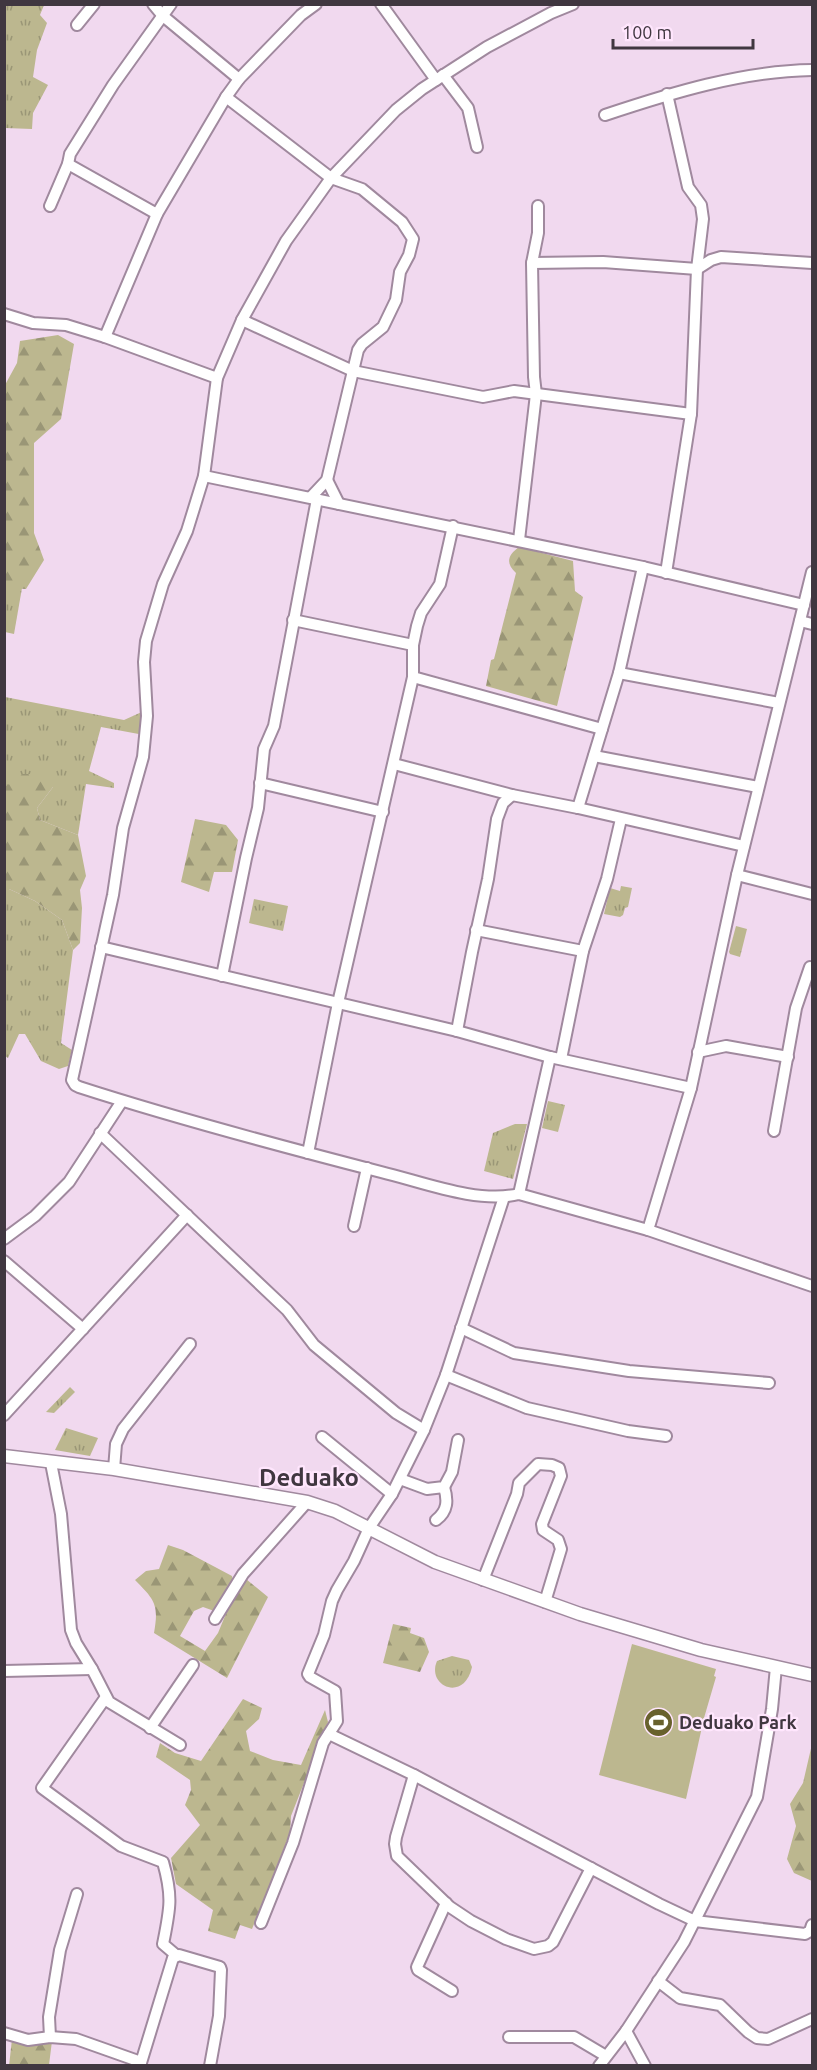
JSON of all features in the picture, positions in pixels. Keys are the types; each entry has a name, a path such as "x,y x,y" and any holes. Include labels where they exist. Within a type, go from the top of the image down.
{"street":[{"path":"77,25 94,4"},
{"path":"153,4 163,16 239,79"},
{"path":"50,206 69,164 70,154 113,85 171,4"},
{"path":"105,337 157,214 226,97 239,79 301,15 316,4"},
{"path":"381,4 440,78 468,108 477,147"},
{"path":"573,4 551,13 488,47 396,110 331,178 286,241 242,320 217,378 204,476 187,531 163,584 146,641 144,662 147,716 143,757 123,828 113,896 72,1080 79,1087 122,1101 308,1154 468,1194 504,1197 519,1194 648,1230 813,1286"},
{"path":"605,116 667,94 785,71 813,70"},
{"path":"666,573 691,414 697,269 703,219 701,205 688,187 667,94"},
{"path":"222,976 258,808 264,749 274,726 314,498 327,480 353,371 362,344 383,327 396,300 400,272 409,255 413,238 402,222 363,189 331,178 226,97"},
{"path":"69,164 157,214"},
{"path":"519,540 536,393 532,263 538,233 538,206"},
{"path":"532,263 603,262 697,269 721,257 813,264"},
{"path":"4,314 33,323 66,325 217,378"},
{"path":"242,320 353,371 483,397 514,391 691,414"},
{"path":"204,476 519,540 804,605"},
{"path":"327,480 339,504"},
{"path":"308,1154 339,1004 413,677 413,645 421,613 440,584 453,526"},
{"path":"578,808 620,673 643,567"},
{"path":"648,1230 691,1088 737,875 813,572"},
{"path":"293,620 413,645"},
{"path":"800,621 813,624"},
{"path":"620,673 779,703"},
{"path":"413,677 602,729"},
{"path":"594,756 758,787"},
{"path":"394,764 512,795 744,846"},
{"path":"260,783 383,812"},
{"path":"458,1031 476,930 488,879 497,819 503,803 512,795"},
{"path":"519,1194 583,951 607,879 621,819"},
{"path":"737,875 813,894"},
{"path":"476,930 583,951"},
{"path":"101,947 458,1031 556,1058 691,1088"},
{"path":"774,1131 796,1008 812,966"},
{"path":"698,1052 726,1046 788,1057"},
{"path":"4,1239 35,1216 69,1182 122,1101"},
{"path":"100,1133 287,1310 314,1345 387,1407 424,1430"},
{"path":"354,1226 367,1168"},
{"path":"261,1923 293,1843 323,1743 338,1717 334,1691 310,1677 309,1671 324,1635 332,1601 369,1528 392,1494 424,1430 446,1375 504,1197"},
{"path":"4,1415 187,1215"},
{"path":"4,1261 83,1329"},
{"path":"461,1328 514,1353 629,1371 769,1383"},
{"path":"114,1469 116,1444 123,1429 190,1344"},
{"path":"446,1375 527,1408 628,1431 666,1436"},
{"path":"322,1437 392,1494"},
{"path":"436,1520 445,1511 447,1497 444,1487 452,1472 458,1440"},
{"path":"4,1456 114,1469 307,1502 335,1511 410,1551 545,1602 657,1638 813,1675"},
{"path":"51,1462 61,1514 71,1630 76,1643 112,1705 180,1745"},
{"path":"483,1580 519,1484 538,1464 552,1465 559,1468 561,1476 542,1524 543,1530 558,1540 561,1549 545,1602"},
{"path":"400,1479 427,1489 444,1487"},
{"path":"215,1619 243,1574 307,1502"},
{"path":"150,1728 193,1665"},
{"path":"599,2066 626,2031 696,1921 757,1797 772,1709 776,1667"},
{"path":"4,1671 92,1669"},
{"path":"106,1697 42,1788 121,1846 163,1862 170,1887 170,1910 163,1944 176,1955 215,1966 221,1970 219,2016 210,2066"},
{"path":"329,1734 414,1775 696,1921 805,1934 813,1925"},
{"path":"414,1775 396,1837 395,1850 403,1864 446,1903 471,1921 506,1939 534,1949 543,1948 553,1942 591,1868"},
{"path":"50,2037 49,2017 60,1950 77,1894"},
{"path":"446,1903 417,1966 418,1970 452,1991"},
{"path":"4,2032 28,2040 50,2037 76,2039 140,2064 173,1958 176,1955"},
{"path":"658,1981 680,1998 720,2005 757,2038 768,2039 813,2019"},
{"path":"626,2031 645,2066"},
{"path":"509,2037 574,2037 606,2056"}],"green space":[{"path":"4,5 44,5 40,15 47,23 37,50 33,77 48,85 33,113 32,129 5,128"},
{"path":"58,335 74,344 61,419 34,443 34,533 44,560 26,589 5,588 5,385 17,363 20,341"},
{"path":"519,547 573,561 575,591 583,597 557,706 486,686 491,660 494,659 516,573 510,566 509,559"},
{"path":"5,588 22,588 14,634 5,632"},
{"path":"5,697 124,720 144,711 144,735 101,727 89,771 114,783 114,788 86,784 78,835 40,820 37,808 53,787 5,787"},
{"path":"23,774 48,774 53,787 37,808 40,820 78,835 86,876 80,890 82,908 80,943 73,950 62,920 35,901 5,889 5,787"},
{"path":"195,819 226,825 238,840 232,872 214,872 209,892 181,882"},
{"path":"621,886 632,888 628,907 620,917 604,914 610,888 620,891"},
{"path":"4,889 9,889 35,901 62,920 73,950 61,1043 72,1050 68,1066 59,1069 41,1061 25,1034 19,1034 8,1058 5,1056"},
{"path":"254,899 288,906 283,931 249,923"},
{"path":"736,926 747,929 740,957 729,952"},
{"path":"548,1101 565,1105 558,1132 542,1128"},
{"path":"515,1124 527,1124 513,1179 484,1171 493,1133"},
{"path":"70,1387 75,1392 54,1413 46,1412"},
{"path":"66,1428 98,1438 90,1456 55,1450"},
{"path":"168,1545 183,1550 232,1576 234,1586 217,1612 203,1607 194,1611 180,1636 205,1651 218,1633 239,1582 246,1579 268,1597 227,1678 154,1633 156,1616 154,1604 135,1580 146,1571 159,1569"},
{"path":"393,1624 411,1628 410,1633 424,1638 429,1652 420,1672 383,1663"},
{"name":"Deduako Park","path":"632,1644 716,1669 686,1799 599,1775"},
{"path":"452,1656 469,1660 472,1667 468,1678 462,1685 455,1688 441,1683 435,1670 437,1661"},
{"path":"243,1699 262,1708 259,1719 246,1731 250,1751 273,1760 301,1765 325,1710 328,1722 291,1816 290,1833 252,1929 240,1925 235,1939 208,1931 213,1910 176,1884 171,1858 200,1825 185,1805 191,1790 190,1780 156,1757 160,1743 175,1753 201,1761"},
{"path":"812,1744 812,1881 794,1873 787,1859 796,1826 790,1804 803,1783"},
{"path":"12,2039 52,2041 49,2065 9,2066"}],"place":[{"name":"Deduako Park","path":"658,1722"}],"district":[{"name":"Deduako","path":"309,1477"}]}
